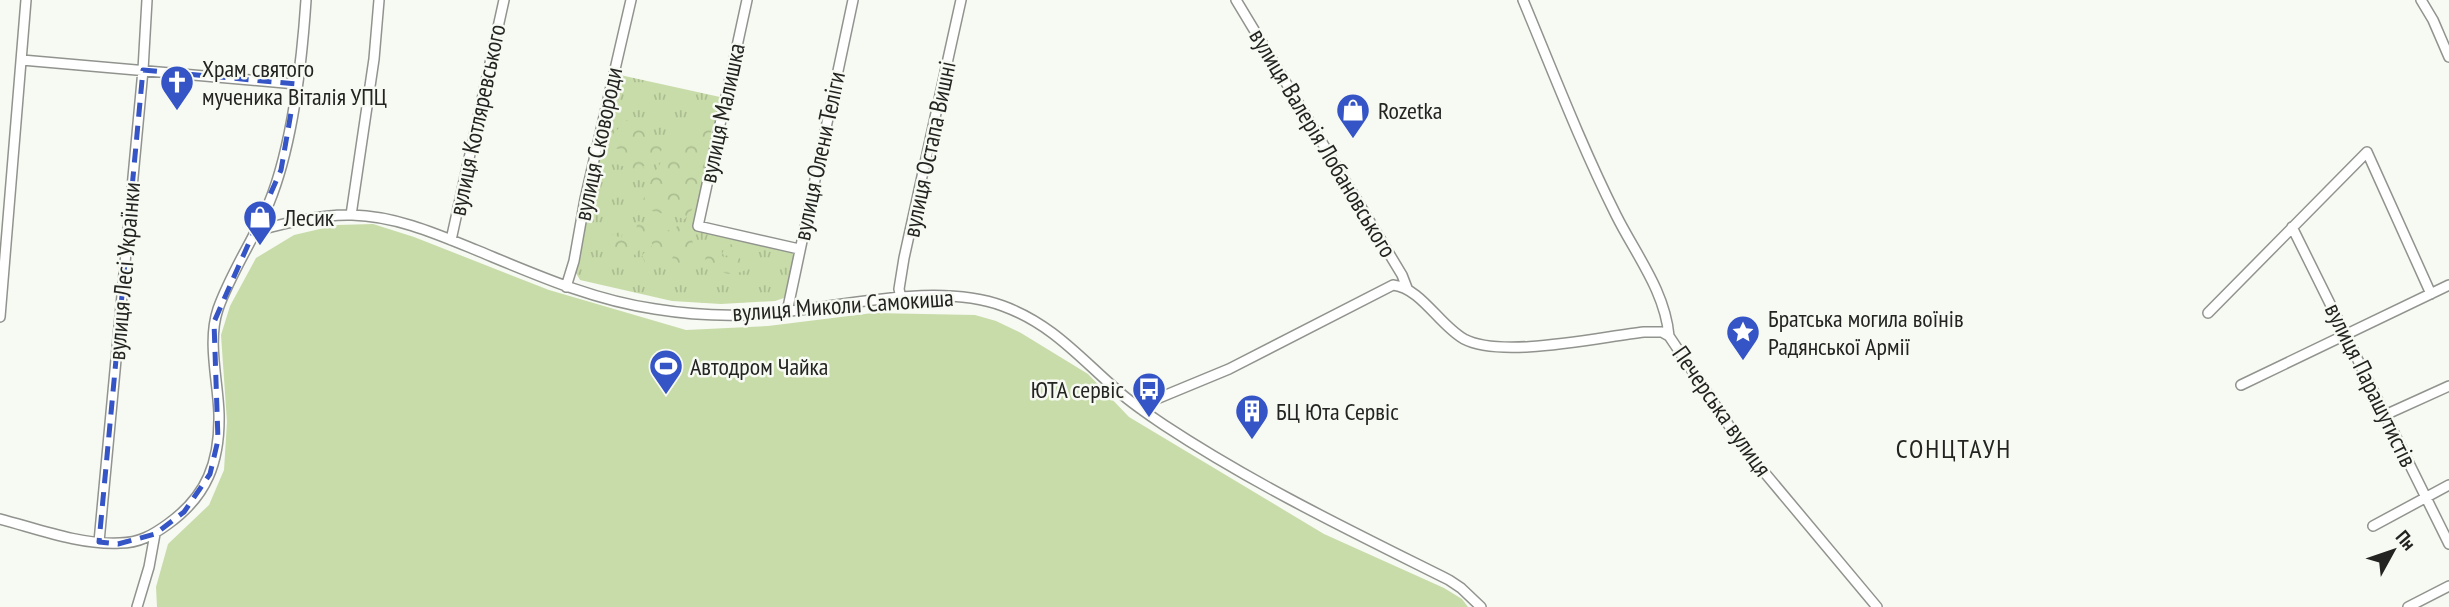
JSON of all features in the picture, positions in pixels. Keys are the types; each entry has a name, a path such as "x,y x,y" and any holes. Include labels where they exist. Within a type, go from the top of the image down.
{"street":[{"path":"0,317 26,0"},
{"name":"вулиця Лесі Українки","path":"99,542 147,0"},
{"path":"0,520 118,544 139,541 155,534 184,512 201,493 216,454 219,413 214,322 281,170 296,84 306,0"},
{"path":"351,215 374,59 379,0"},
{"name":"вулиця Котляревського","path":"451,240 504,0"},
{"name":"вулиця Сковороди","path":"566,287 631,0"},
{"name":"вулиця Малишка","path":"747,0 698,226 799,249"},
{"name":"вулиця Олени Теліги","path":"787,312 853,0"},
{"name":"вулиця Остапа Вишні","path":"901,298 899,289 904,258 961,0"},
{"name":"вулиця Валерія Лобановського","path":"1236,0 1402,275 1407,288 1451,331 1470,342 1490,348 1530,347 1644,332 1662,332 1669,336"},
{"name":"Печерська вулиця","path":"1523,0 1566,107 1618,218 1661,298 1667,316 1669,336 1744,448 1877,607"},
{"path":"2421,0 2449,57"},
{"path":"22,60 296,84"},
{"path":"2208,313 2367,152 2431,294"},
{"name":"вулиця Миколи Самокиша","path":"256,231 286,223 351,215 418,227 566,287 652,309 719,314 787,312 901,298 966,297 1001,305 1056,334 1141,409 1259,484 1449,580 1461,587 1480,607"},
{"name":"вулиця Парашутистів","path":"2292,227 2449,544"},
{"name":"вулиця Валерія Лобановського","path":"1141,409 1154,400 1229,369 1376,292 1393,285 1407,288"},
{"path":"2241,385 2449,285"},
{"path":"2385,415 2449,386"},
{"path":"2373,526 2449,485"},
{"path":"137,607 155,534"},
{"path":"2408,607 2449,586"}],"highlighted area":[{"path":"143,70 296,84 281,170 214,322 218,440 210,474 184,512 155,534 118,544 99,542"}],"green space":[{"path":"620,75 720,97 694,229 791,251 795,257 784,298 775,301 721,304 672,301 580,280 576,273 588,205"},
{"path":"631,116 649,122 647,133 656,137 651,145 664,147 649,166 643,166 645,173 639,179 632,179 629,168 616,164 622,149 610,148 610,137"},
{"path":"707,118 713,121 697,203 685,219 640,208 665,157"},
{"path":"638,221 652,227 663,225 666,230 674,231 677,226 683,226 690,231 683,239 692,240 695,249 704,250 691,270 683,262 679,270 668,270 677,245 667,245 666,258 656,269 646,266 642,255 653,245 650,240 633,256 624,246 615,250 604,243 612,234 621,238 624,231 635,234"},
{"name":"Автодром Чайка","path":"373,224 414,237 549,290 686,330 768,326 873,313 975,315 996,321 1088,374 1129,417 1324,534 1444,588 1462,599 1468,607 157,607 156,587 168,544 209,505 224,470 227,422 221,335 230,306 256,258 294,235 337,225"},
{"path":"709,239 728,263 737,257 734,250 731,257 722,254 726,245 736,244 741,262 748,269 730,274 705,261"}],"place":[{"name":"Храм святого мученика Віталія УПЦ","path":"177,112"},
{"name":"Rozetka","path":"1353,140"},
{"name":"Лесик","path":"260,247"},
{"name":"Братська могила воїнів Радянської Армії","path":"1743,362"},
{"name":"Автодром Чайка","path":"666,396"},
{"name":"ЮТА сервіс","path":"1149,419"},
{"name":"БЦ Юта Сервіс","path":"1252,441"}],"district":[{"name":"СОНЦТАУН","path":"1954,448"}]}
